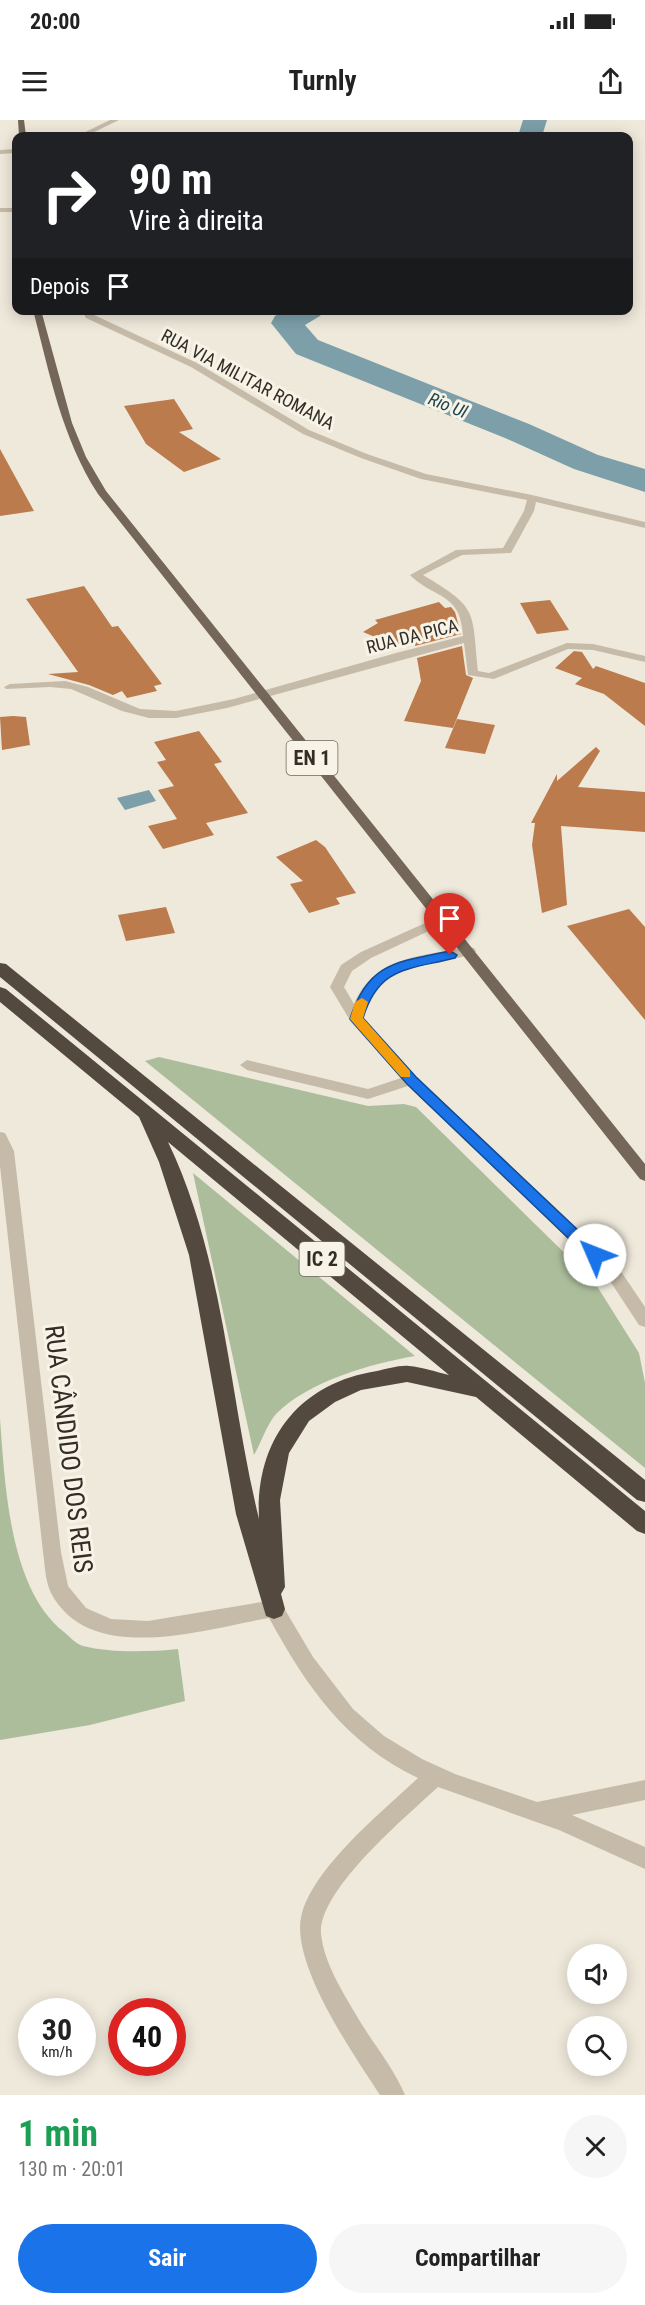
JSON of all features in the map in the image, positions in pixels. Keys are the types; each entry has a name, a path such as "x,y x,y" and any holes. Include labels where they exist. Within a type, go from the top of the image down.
{"highway":[{"name":"IC 2","path":"0,968 645,1493"},
{"name":"IC 2","path":"0,993 303,1245 484,1390 645,1524"},
{"path":"144,1111 164,1149 189,1215 245,1503 274,1609"},
{"path":"274,1609 274,1550 269,1500 279,1451 302,1415 328,1396 357,1382 407,1374 484,1390"}],"main road":[{"name":"EN 1","path":"38,315 67,423 81,457 102,492 261,696 469,951 645,1175"}],"street":[{"path":"90,132 116,120"},
{"name":"RUA VIA MILITAR ROMANA","path":"88,315 194,365 306,432 345,448 424,477 532,498 645,525"},
{"path":"470,638 470,621 459,600 415,575 460,552 507,551 529,511 532,498"},
{"name":"RUA DA PICA","path":"10,687 42,684 72,686 132,710 160,715 261,696 425,647 470,638 472,673 490,677 567,646 593,647 645,659"},
{"path":"443,919 366,955 346,968 337,987 356,1019 411,1080 612,1271 645,1320"},
{"path":"356,1019 363,997 382,974 414,963 469,951"},
{"path":"247,1065 368,1094 411,1080"},
{"name":"RUA CÂNDIDO DOS REIS","path":"0,1137 6,1151 52,1552 59,1589 79,1614 110,1628 148,1630 274,1609"},
{"path":"274,1609 297,1651 333,1699 375,1742 433,1777 537,1812 645,1858"},
{"path":"393,2095 318,1966 311,1937 312,1915 322,1896 349,1860 433,1777"},
{"path":"537,1812 645,1790"}],"green space":[{"path":"159,1057 368,1106 404,1104 416,1107 595,1283 639,1353 645,1383 645,1468 145,1061"},
{"path":"193,1173 415,1356 360,1369 305,1392 276,1414 254,1455"},
{"path":"0,1419 4,1474 13,1534 32,1590 46,1613 64,1632 83,1646 130,1651 178,1649 185,1701 90,1725 0,1740"}],"water":[{"path":"149,790 156,801 125,810 117,798"}],"building":[{"path":"174,399 193,429 179,432 221,459 184,472 146,444 124,406"},
{"path":"0,449 34,511 0,516"},
{"path":"84,586 112,627 118,626 162,684 154,686 157,691 127,698 122,691 113,695 89,685 48,674 78,672 26,599"},
{"path":"550,600 569,630 537,634 520,603"},
{"path":"439,602 445,608 451,607 455,612 461,634 415,646 415,644 392,644 363,632 378,623 375,620"},
{"path":"462,646 466,675 473,678 453,728 404,721 421,681 417,658"},
{"path":"574,651 582,652 593,669 596,666 645,683 645,726 604,694 575,684 582,678 555,668"},
{"path":"0,717 26,717 30,745 2,750"},
{"path":"457,719 495,725 485,754 445,748"},
{"path":"199,731 222,762 214,764 248,813 206,823 214,835 163,849 148,826 177,819 158,790 174,786 157,762 166,760 154,742"},
{"path":"596,747 600,751 578,787 645,792 645,832 561,826 567,905 542,913 532,845 535,823 531,823 557,774 557,781"},
{"path":"316,840 325,847 356,893 336,898 340,904 309,913 290,884 303,881 276,857"},
{"path":"166,907 175,933 126,941 118,915"},
{"path":"629,909 645,927 645,1020 567,926"}],"waterway":[{"name":"Rio Ul","path":"531,132 535,120"},
{"name":"Rio Ul","path":"300,315 286,323 307,347 517,431 586,462 645,481"}],"slow traffic":[{"path":"362,1002 356,1019 406,1074"}],"route":[{"path":"450,955 414,963 382,974 363,997 356,1019 411,1080 595,1255"}]}
